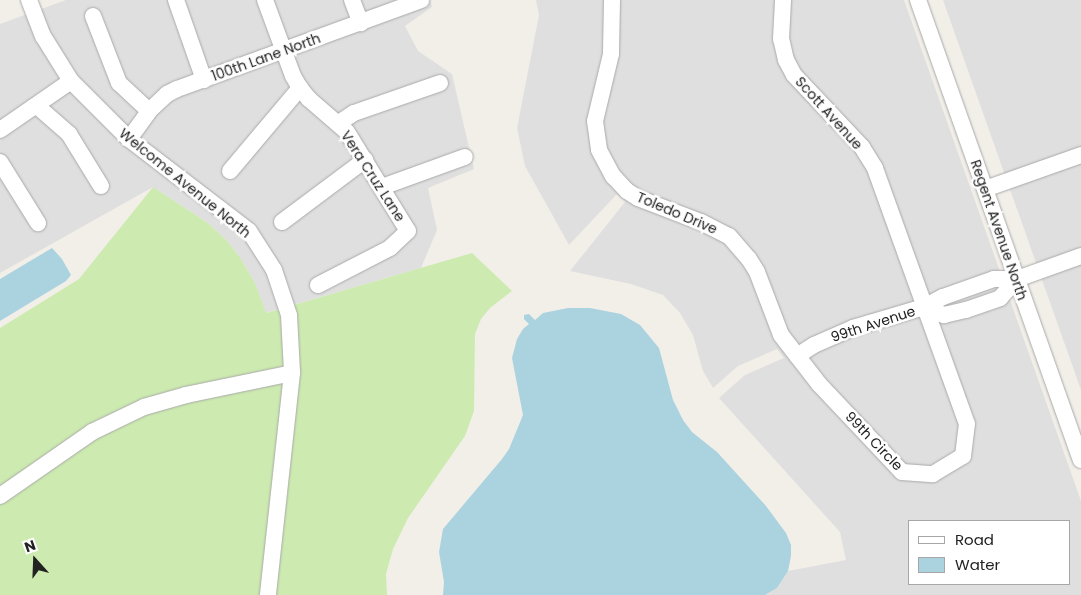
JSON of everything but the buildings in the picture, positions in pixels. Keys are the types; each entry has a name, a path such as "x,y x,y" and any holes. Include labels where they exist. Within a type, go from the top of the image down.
{"street":[{"name":"Welcome Avenue North","path":"29,0 42,36 71,82 129,139 249,231 274,270 289,315 292,373 268,595"},
{"path":"176,0 204,80"},
{"name":"Vera Cruz Lane","path":"265,0 283,52 300,88 309,99 339,123 365,160 408,231 390,248 318,285"},
{"path":"352,0 361,23"},
{"name":"100th Lane North","path":"129,139 149,111 167,94 421,0"},
{"name":"Toledo Drive","path":"612,0 611,54 595,121 599,150 605,163 627,191 655,206 716,228 739,247 757,272 781,335 797,356"},
{"name":"Scott Avenue","path":"783,0 781,39 786,60 798,80 862,147 875,168 924,307"},
{"name":"Regent Avenue North","path":"918,0 1081,460"},
{"path":"93,16 119,84 149,111"},
{"path":"0,130 71,82"},
{"path":"339,123 354,113 440,83"},
{"path":"230,171 300,88"},
{"path":"38,106 69,134 101,186"},
{"path":"985,189 1081,156"},
{"path":"382,187 465,157"},
{"path":"282,222 365,160"},
{"path":"0,162 38,223"},
{"path":"1017,279 1081,256"},
{"name":"99th Avenue","path":"797,356 814,345 853,328 924,307 944,315 966,310 1000,298 1017,279"},
{"name":"99th Circle","path":"797,356 818,384 902,472 933,474 963,456 967,424 924,307"},
{"path":"0,496 92,432 144,407 186,395 292,373"}],"shaded area":[{"path":"66,0 430,0 432,7 405,26 418,51 452,74 474,169 428,188 437,230 421,268 265,313 255,283 239,256 227,241 208,223 153,187 0,273 0,24"},
{"path":"536,0 904,0 1081,501 1081,595 765,595 777,588 788,571 846,560 840,532 719,398 745,375 784,358 777,349 738,366 713,388 703,371 693,335 680,313 663,295 631,284 570,271 625,202 617,194 569,245 525,166 517,128 539,15"},
{"path":"943,0 1081,0 1081,390"}],"green space":[{"path":"153,187 208,223 227,241 239,256 255,283 266,313 472,253 512,291 490,308 481,319 475,334 474,411 465,436 408,518 393,549 386,574 387,595 0,595 0,328 79,279"}],"water":[{"path":"52,248 62,259 71,275 66,281 0,321 0,279"},
{"path":"568,308 590,308 621,314 640,325 659,348 673,400 683,420 692,432 717,452 766,506 786,533 791,545 791,556 788,571 777,588 765,595 443,595 444,582 439,552 443,529 502,459 509,449 523,415 512,358 517,339 523,329 529,324 524,319 524,315 529,314 535,320 543,313"}]}
